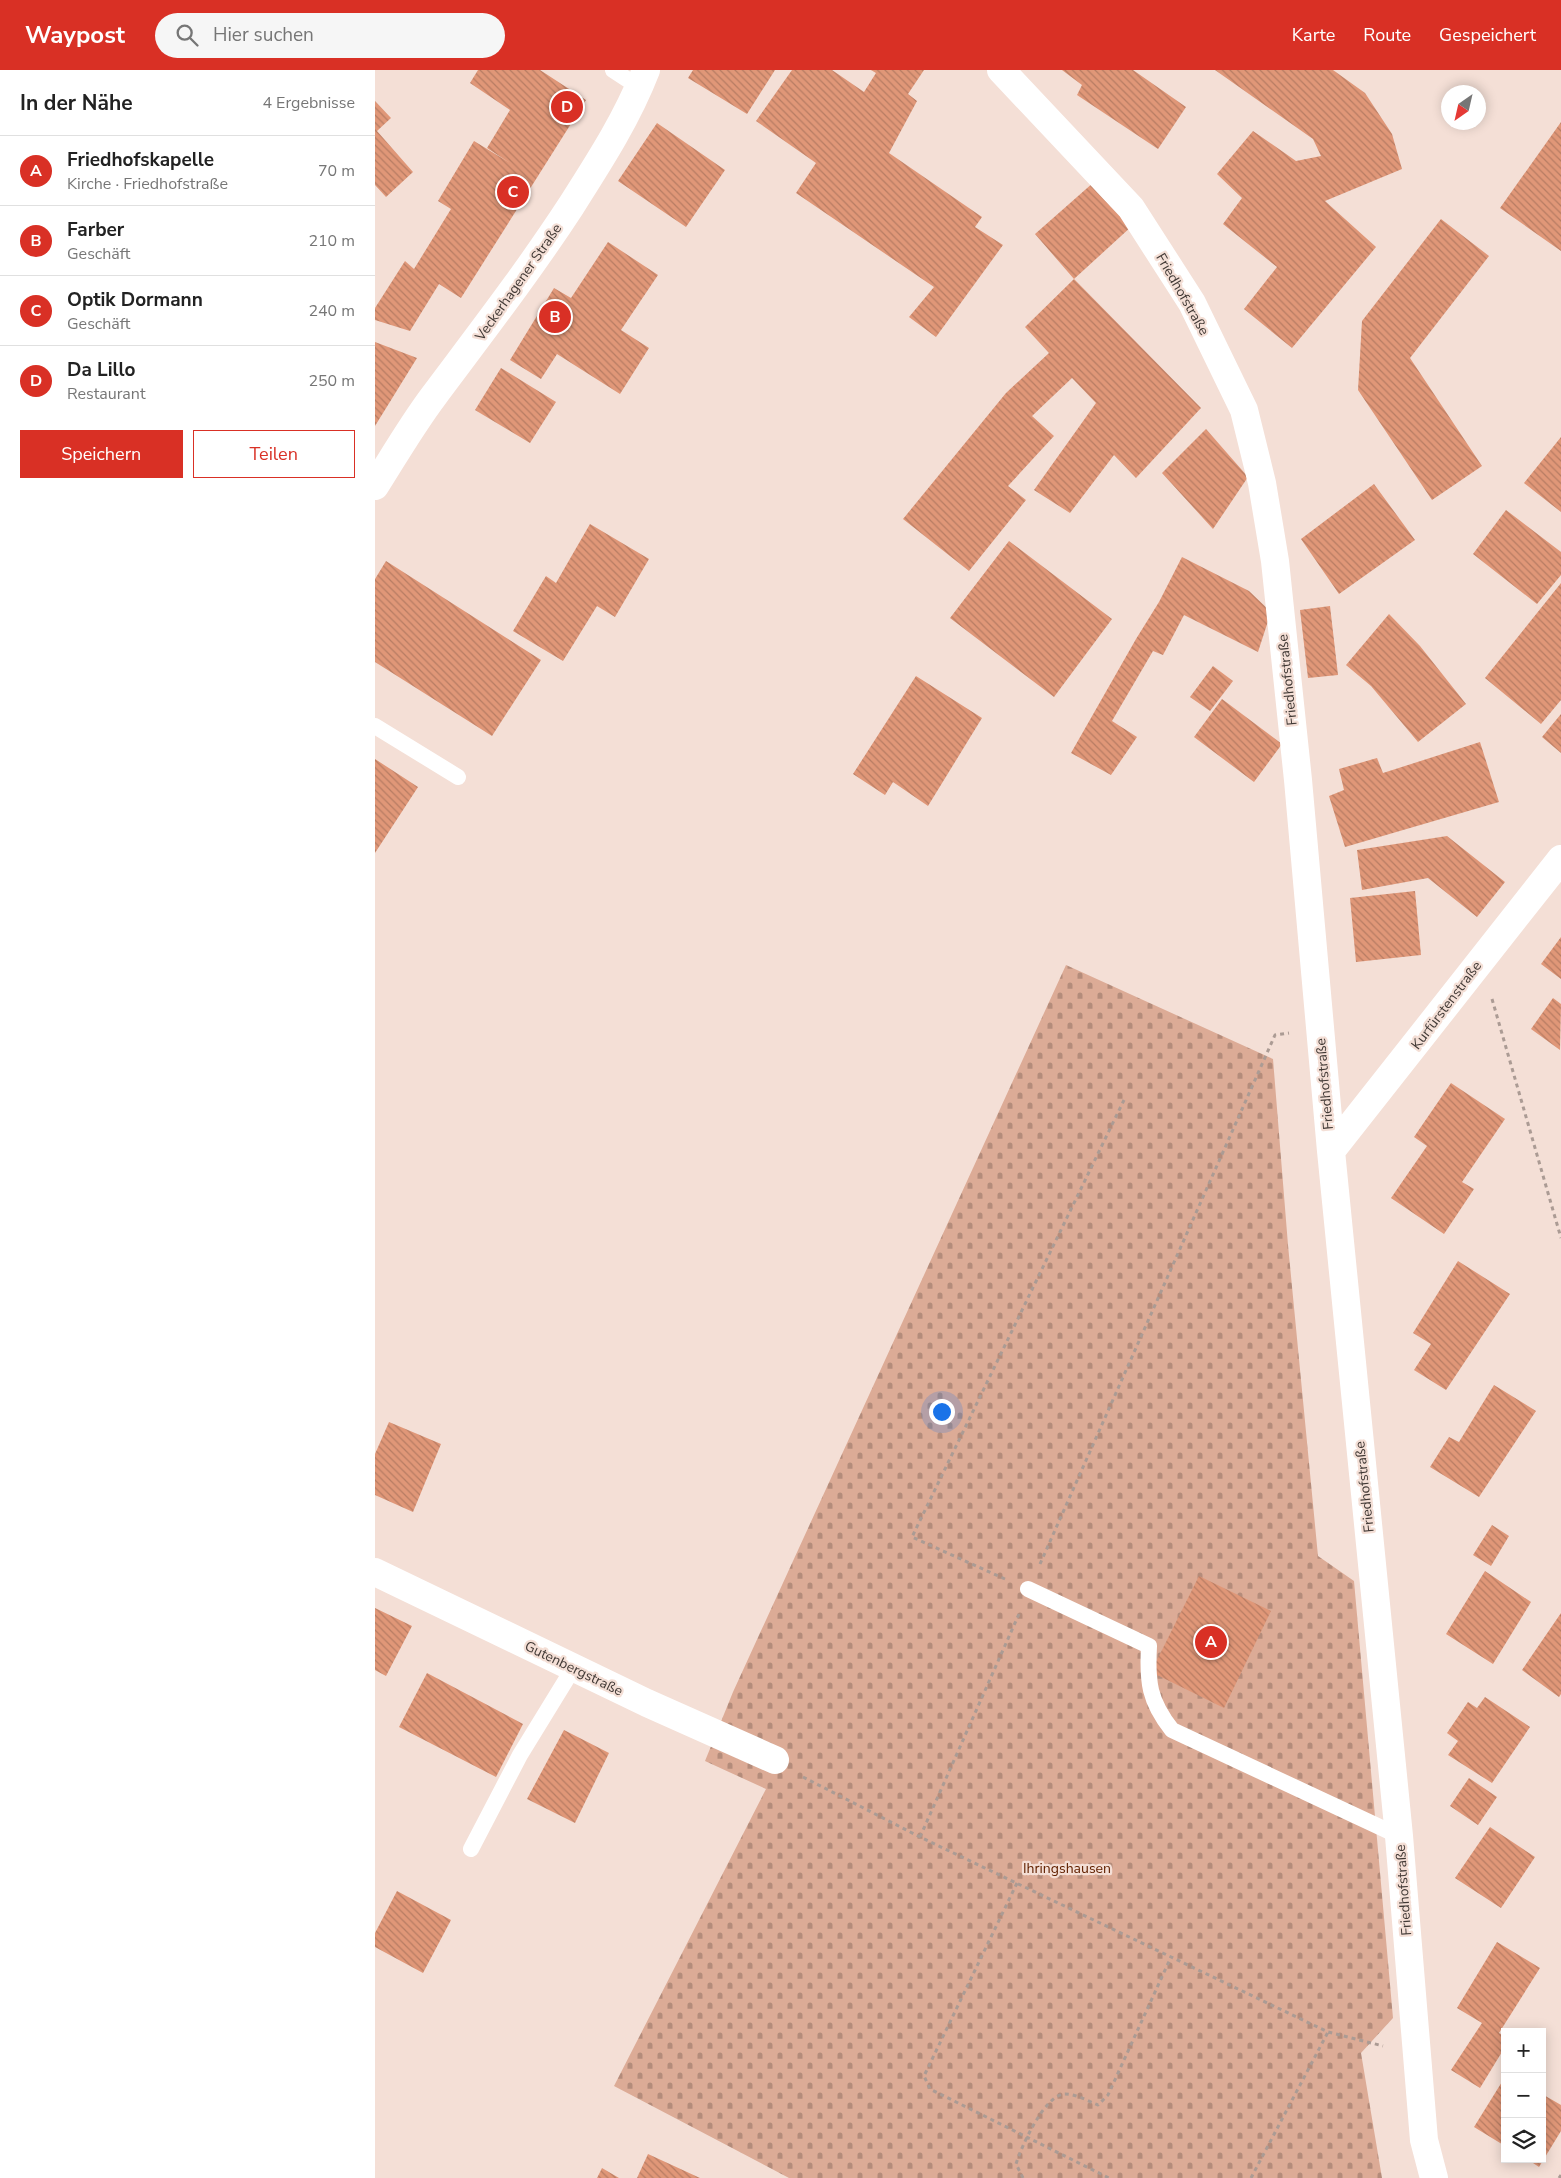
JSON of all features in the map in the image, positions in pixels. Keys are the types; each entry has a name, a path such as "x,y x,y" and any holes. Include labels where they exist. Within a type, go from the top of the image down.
{"street":[{"name":"Friedhofstraße","path":"1001,70 1131,208 1192,303 1244,410 1263,482 1275,561 1399,1836 1423,2140 1434,2178"},
{"name":"Veckerhagener Straße","path":"375,486 432,398 480,338 546,243 615,138 643,79"},
{"name":"Kurfürstenstraße","path":"1331,1152 1561,859"},
{"name":"Gutenbergstraße","path":"375,1572 647,1703 775,1760"}],"lane":[{"path":"613,70 643,79"},
{"path":"375,726 458,777"},
{"path":"1028,1589 1149,1646 1148,1670 1150,1690 1158,1712 1172,1730 1399,1836"},
{"path":"471,1849 520,1755 574,1667"}],"path":[{"path":"1481,960 1561,1238"},
{"path":"920,1837 1275,1034 1320,1031"},
{"path":"1028,1589 912,1537 1124,1100"},
{"path":"775,1760 826,1790 920,1837 1328,2032 1362,2042 1417,2052"},
{"path":"1017,1883 924,2076 930,2089 1109,2178"},
{"path":"1023,2178 1016,2164 1027,2137 1053,2098 1063,2094 1077,2096 1098,2105 1108,2095 1171,1957"},
{"path":"1251,2178 1328,2032"}],"green space":[{"name":"Ihringshausen","path":"1066,965 1273,1059 1288,1245 1318,1556 1354,1581 1393,2018 1361,2053 1382,2178 789,2178 614,2086 766,1789 705,1761 733,1692"}],"building":[{"path":"478,70 540,70 586,100 461,298 439,284 410,331 375,320 375,308 405,261 414,269 451,209 438,201 474,141 510,163 487,148 510,110 470,83"},
{"path":"693,70 775,70 747,114 688,78"},
{"path":"792,70 832,70 864,92 876,73 871,70 924,70 908,94 917,101 889,153 982,217 975,227 1003,245 936,337 909,317 934,287 796,193 816,163 756,121"},
{"path":"1062,70 1133,70 1186,107 1158,149 1077,95 1082,85"},
{"path":"1215,70 1333,70 1365,93 1392,134 1402,169 1325,201 1376,247 1292,348 1244,309 1277,267 1223,224 1242,198 1217,174 1253,131 1296,161 1321,156 1313,139"},
{"path":"375,101 391,118 377,131 413,172 386,197 375,185"},
{"path":"1561,122 1561,251 1500,208"},
{"path":"657,123 725,170 686,227 618,181"},
{"path":"1094,182 1132,226 1074,279 1035,234"},
{"path":"1441,219 1489,256 1410,358 1482,466 1432,500 1358,390 1362,321"},
{"path":"608,242 658,275 621,330 649,348 620,394 557,354 541,379 510,360 554,288 571,298"},
{"path":"1074,279 1201,408 1136,478 1114,455 1070,513 1034,490 1096,403 1072,378 1032,416 1054,436 1008,486 1026,500 969,571 903,519 1006,393 1049,353 1025,327"},
{"path":"375,342 417,358 375,426"},
{"path":"501,368 556,402 530,443 475,410"},
{"path":"1206,429 1248,477 1213,529 1162,473"},
{"path":"1561,437 1561,512 1524,483"},
{"path":"1374,484 1415,540 1339,594 1301,539"},
{"path":"1506,510 1561,552 1561,575 1537,604 1473,554"},
{"path":"590,524 649,559 615,617 597,606 563,661 513,631 546,576 556,583"},
{"path":"1009,541 1112,619 1054,697 950,618"},
{"path":"1182,557 1249,591 1271,612 1258,652 1184,615 1163,655 1153,651 1112,721 1137,737 1111,775 1071,753 1159,602"},
{"path":"386,561 541,660 492,736 375,662 375,579"},
{"path":"1561,583 1561,700 1541,724 1485,678"},
{"path":"1330,606 1338,675 1308,678 1300,610"},
{"path":"1389,614 1420,646 1466,704 1418,742 1371,686 1346,665"},
{"path":"1213,666 1233,681 1210,711 1190,697"},
{"path":"916,676 982,718 928,806 893,782 885,795 853,774"},
{"path":"1222,699 1282,744 1254,782 1194,737"},
{"path":"1561,714 1561,753 1542,737"},
{"path":"1480,742 1499,802 1345,847 1329,796 1344,790 1339,769 1377,758 1383,773"},
{"path":"375,759 418,787 375,853"},
{"path":"1447,836 1505,882 1477,917 1428,878 1362,890 1357,850"},
{"path":"1415,891 1421,955 1356,962 1350,898"},
{"path":"1561,937 1561,979 1541,964"},
{"path":"1553,998 1561,1004 1560,1050 1531,1029"},
{"path":"1451,1083 1505,1119 1462,1182 1474,1189 1444,1234 1391,1198 1427,1146 1414,1137"},
{"path":"1458,1261 1510,1294 1446,1390 1414,1370 1431,1344 1413,1333"},
{"path":"1494,1385 1536,1411 1479,1497 1430,1467 1449,1437 1459,1442"},
{"path":"389,1422 441,1444 413,1512 375,1495 375,1454"},
{"path":"1492,1525 1509,1536 1491,1566 1473,1555"},
{"path":"1485,1571 1531,1602 1493,1664 1446,1634"},
{"path":"1199,1576 1271,1611 1224,1708 1151,1672"},
{"path":"375,1608 412,1626 386,1676 375,1670"},
{"path":"1561,1613 1561,1694 1559,1697 1522,1670"},
{"path":"427,1673 523,1724 496,1777 399,1727"},
{"path":"1485,1697 1530,1727 1492,1783 1448,1755 1458,1741 1447,1733 1468,1702 1477,1708"},
{"path":"564,1730 609,1753 575,1823 527,1799"},
{"path":"1469,1778 1497,1797 1478,1825 1450,1806"},
{"path":"1490,1827 1535,1857 1501,1908 1455,1878"},
{"path":"397,1891 451,1920 423,1973 375,1947 375,1933"},
{"path":"1497,1942 1540,1968 1501,2028 1499,2033 1501,2034 1501,2054 1480,2088 1451,2070 1482,2023 1457,2008"},
{"path":"1501,2083 1501,2144 1474,2127"},
{"path":"1546,2096 1561,2105 1561,2131 1546,2156"},
{"path":"648,2154 700,2178 637,2178"},
{"path":"1533,2163 1541,2163 1539,2167"},
{"path":"602,2168 619,2178 597,2178"}],"place":[{"name":"Da Lillo","path":"567,107"},
{"name":"Optik Dormann","path":"513,192"},
{"name":"Farber","path":"555,317"},
{"name":"Friedhofskapelle","path":"1211,1642"}]}
